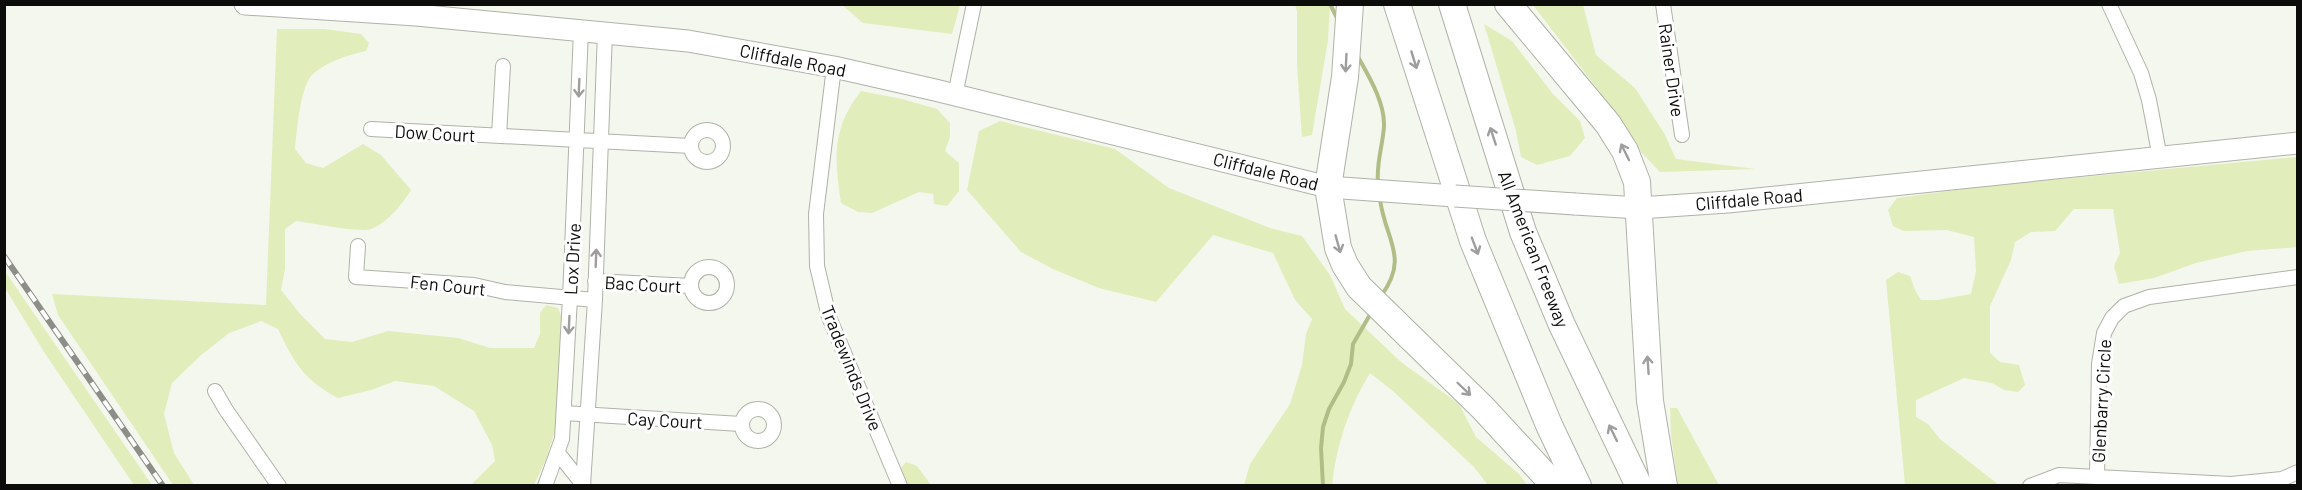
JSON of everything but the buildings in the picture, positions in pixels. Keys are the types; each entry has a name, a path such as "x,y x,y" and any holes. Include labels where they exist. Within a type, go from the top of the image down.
{"highway":[{"path":"1350,4 1346,77 1328,187 1338,248 1345,265 1359,287 1483,408 1555,486"},
{"path":"1397,4 1473,242 1578,486"},
{"name":"All American Freeway","path":"1452,4 1523,232 1562,325 1639,486"},
{"path":"1508,4 1608,124 1625,151 1637,182 1650,401 1664,486"}],"main road":[{"name":"Cliffdale Road","path":"245,4 416,15 688,41 834,67 1328,187 1575,204 1639,208 1841,191 2298,143"}],"street":[{"path":"955,95 974,4"},
{"name":"Rainer Drive","path":"1663,4 1682,135"},
{"path":"2109,4 2141,73 2149,100 2160,158"},
{"name":"Lox Drive","path":"545,486 562,439 578,140 581,30"},
{"name":"Lox Drive","path":"583,485 595,300 605,32"},
{"name":"Dow Court","path":"499,136 502,66"},
{"name":"Tradewinds Drive","path":"834,67 816,214 817,266 829,317 900,486"},
{"name":"Dow Court","path":"371,129 691,146"},
{"name":"Fen Court","path":"358,246 356,276 474,285 505,292 570,298"},
{"name":"Glenbarry Circle","path":"2298,277 2149,297 2132,302 2118,312 2107,325 2099,364 2097,477 2168,483 2231,484 2257,483 2298,472"},
{"name":"Bac Court","path":"595,281 691,286"},
{"path":"570,298 595,300"},
{"path":"215,391 279,486"},
{"name":"Cay Court","path":"564,413 741,424"},
{"path":"558,453 583,485"},
{"path":"2030,486 2059,475 2097,477"}],"green space":[{"path":"842,5 960,5 952,34 863,23"},
{"path":"1295,5 1330,5 1328,40 1312,135 1302,137 1297,66 1297,11"},
{"path":"1533,5 1583,5 1596,55 1635,88 1664,133 1676,159 1755,169 1660,172 1640,151 1609,104"},
{"path":"1484,24 1512,41 1553,94 1580,121 1585,138 1570,156 1537,165 1521,157 1516,131"},
{"path":"277,29 325,29 361,34 369,43 366,51 332,62 314,73 309,79 302,97 295,149 306,163 323,168 363,144 381,155 411,190 389,218 371,229 346,229 296,221 285,229 285,269 281,290 301,315 325,339 352,342 388,331 458,338 490,348 534,348 540,334 540,313 546,305 558,308 564,324 556,428 546,459 534,485 471,485 495,461 492,445 474,411 434,386 395,381 338,398 301,370 278,329 261,321 229,333 200,356 172,383 164,414 174,453 194,485 173,485 58,315 52,294 266,305"},
{"path":"861,91 937,109 950,123 950,137 945,151 959,163 959,191 947,206 934,204 933,194 919,192 872,213 858,212 841,203 837,172 837,144 845,118"},
{"path":"1000,121 1115,149 1169,188 1270,228 1302,236 1330,275 1345,309 1401,362 1459,404 1476,437 1519,474 1527,485 1488,485 1474,467 1393,391 1370,373 1345,427 1332,485 1244,485 1250,464 1290,404 1302,365 1306,334 1312,319 1295,300 1273,253 1213,235 1156,302 1099,288 1053,269 1021,252 967,190 979,131"},
{"path":"2297,157 2297,247 2247,251 2196,263 2154,278 2119,284 2114,266 2120,253 2113,209 2074,209 2055,231 2031,232 2015,242 2011,260 1990,306 1990,353 2000,362 2019,365 2025,385 2018,392 2004,390 1992,383 1964,378 1916,400 1916,417 1928,424 1940,439 1999,485 1905,485 1886,280 1898,272 1910,276 1921,300 1937,300 1971,294 1976,271 1974,237 1946,230 1904,231 1893,226 1888,210 1897,198 1977,187"},
{"path":"4,270 152,485 134,485 44,352 5,288"},
{"path":"1670,408 1677,408 1719,485 1678,485"},
{"path":"906,462 917,466 931,485 905,485 900,469"}],"waterway":[{"path":"1330,4 1338,20"},
{"path":"1357,55 1375,89 1384,117 1378,183"},
{"path":"1380,199 1395,259 1394,270 1381,296"},
{"path":"1323,486 1321,448 1323,427 1329,409 1351,364 1353,344 1371,313"}],"railway":[{"path":"4,256 163,486"}]}
